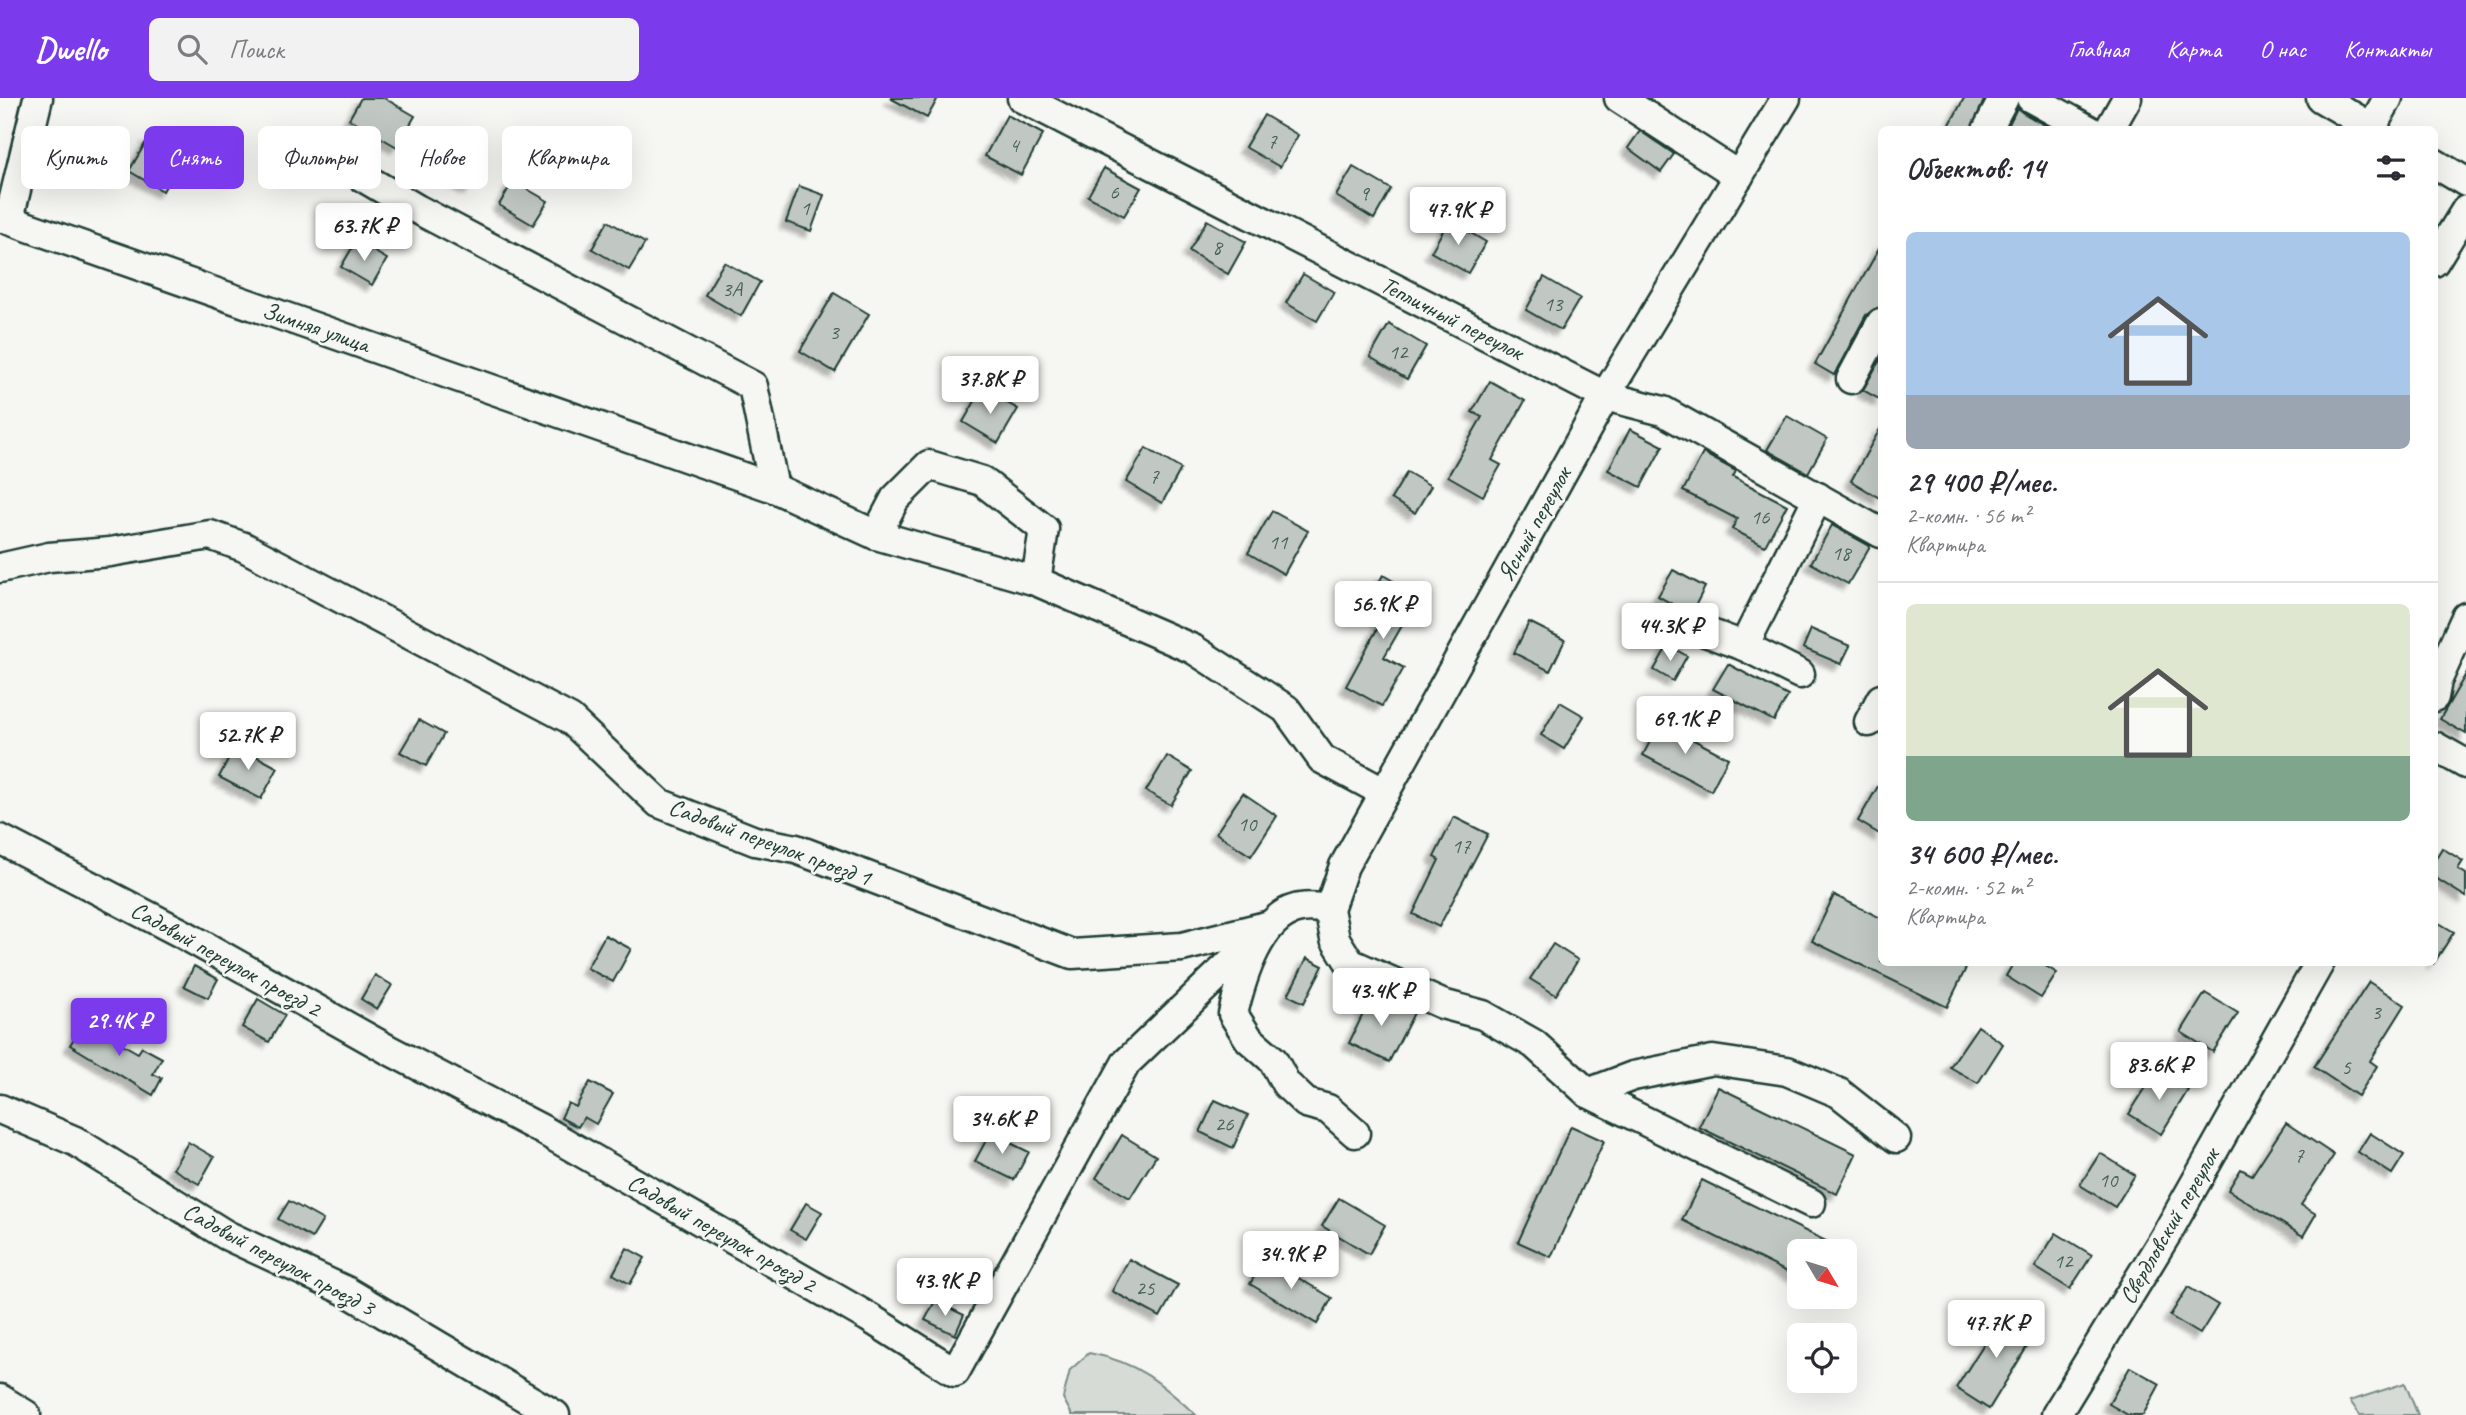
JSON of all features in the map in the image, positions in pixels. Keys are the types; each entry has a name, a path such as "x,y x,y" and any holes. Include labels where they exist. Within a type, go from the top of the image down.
{"street":[{"path":"5,218 38,98"},
{"name":"Тепличный переулок","path":"1023,98 1605,396 1663,411 1878,531"},
{"path":"1619,98 1739,176"},
{"name":"Ясный переулок","path":"1329,909 1344,866 1605,396 1786,98"},
{"path":"1989,126 2004,98"},
{"path":"2031,98 2074,126"},
{"path":"2111,126 2126,98"},
{"path":"2320,98 2370,126"},
{"path":"2375,126 2388,98"},
{"path":"2438,165 2466,182"},
{"path":"381,188 753,386 774,488"},
{"path":"2438,256 2466,210"},
{"name":"Зимняя улица","path":"5,218 774,488 876,536 1036,581 1193,649 1286,709 1322,759 1385,793"},
{"path":"1851,379 1878,329"},
{"path":"876,536 895,499 929,465 982,481 1044,529 1036,581"},
{"path":"1744,646 1818,497"},
{"name":"Садовый переулок проезд 1","path":"0,568 49,557 110,552 210,535 244,547 570,719 659,803 719,828 755,841 796,849 1072,954 1182,947 1269,926"},
{"path":"2438,680 2458,661 2466,617"},
{"path":"1678,622 1744,646 1800,674"},
{"path":"2438,748 2466,764"},
{"name":"Садовый переулок проезд 2","path":"0,839 183,934 389,1050 541,1129 868,1317 955,1372 1126,1063 1269,926"},
{"path":"1355,1133 1328,1109 1306,1103 1286,1084 1273,1060 1249,1039 1233,1014 1242,978 1269,926 1299,907 1329,909 1335,939 1350,963 1442,1004 1483,1014 1534,1044 1588,1093 1811,1203"},
{"name":"Свердловский переулок","path":"2056,1415 2166,1235 2318,966"},
{"path":"1588,1093 1633,1076 1713,1060 1787,1071 1839,1093 1896,1138"},
{"name":"Садовый переулок проезд 3","path":"0,1109 75,1141 226,1235 346,1291 555,1415"},
{"path":"0,1399 26,1415"}],"shaded area":[{"path":"1089,1353 1121,1362 1148,1375 1196,1415 1072,1415 1063,1398 1070,1370"},
{"path":"2405,1383 2418,1415 2360,1415 2350,1401"}],"building":[{"path":"361,98 384,98 415,116 409,126 395,126 395,146 381,138 381,126 361,126 349,119"},
{"path":"890,98 938,98 927,118"},
{"path":"1964,98 1985,98 1973,126 1949,126"},
{"path":"2017,108 2047,126 2008,126"},
{"path":"1007,115 1043,134 1021,175 985,156"},
{"path":"1264,115 1298,135 1280,167 1245,147"},
{"path":"1640,131 1674,154 1661,172 1628,148"},
{"path":"144,146 144,180 130,169"},
{"path":"1353,167 1391,189 1374,219 1336,196"},
{"path":"1104,168 1141,188 1124,216 1088,196"},
{"path":"799,186 824,195 811,231 786,222"},
{"path":"508,189 527,189 548,201 533,225 499,205"},
{"path":"1207,220 1246,242 1228,274 1189,251"},
{"path":"1449,220 1486,242 1468,273 1431,252"},
{"path":"608,221 645,243 629,270 592,249"},
{"path":"356,241 387,259 372,285 341,267"},
{"path":"1878,250 1878,308 1866,315 1834,375 1815,364"},
{"path":"724,262 760,282 741,316 705,295"},
{"path":"1303,274 1334,292 1317,321 1286,303"},
{"path":"1544,277 1580,298 1561,330 1526,310"},
{"path":"834,293 869,314 835,372 800,351"},
{"path":"1389,324 1426,346 1407,379 1370,357"},
{"path":"1878,363 1878,398 1863,390"},
{"path":"1490,381 1525,401 1492,460 1501,465 1483,496 1448,476 1482,417 1472,412"},
{"path":"982,389 1018,409 998,443 963,422"},
{"path":"1787,416 1827,439 1808,473 1767,450"},
{"path":"1630,429 1663,446 1641,487 1608,470"},
{"path":"1878,432 1878,497 1851,481"},
{"path":"1146,448 1181,469 1162,503 1126,482"},
{"path":"1703,453 1736,471 1733,477 1787,505 1765,546 1732,529 1737,519 1683,491"},
{"path":"1407,472 1431,486 1415,513 1391,499"},
{"path":"1272,511 1308,531 1284,574 1248,553"},
{"path":"1832,525 1870,546 1848,584 1811,563"},
{"path":"1673,570 1705,587 1693,610 1676,606 1658,596"},
{"path":"1383,575 1419,596 1384,657 1404,668 1382,706 1346,686 1382,620 1364,609"},
{"path":"1529,622 1565,640 1550,671 1514,653"},
{"path":"1811,629 1850,646 1841,664 1803,648"},
{"path":"1668,645 1687,656 1673,681 1654,670"},
{"path":"1728,664 1788,696 1774,721 1713,689"},
{"path":"2466,674 2466,734 2440,719"},
{"path":"1560,702 1584,716 1564,749 1541,735"},
{"path":"419,720 444,734 426,766 400,752"},
{"path":"1660,722 1728,758 1711,791 1643,755"},
{"path":"236,745 278,768 261,799 219,777"},
{"path":"1167,756 1192,771 1171,805 1146,791"},
{"path":"1878,786 1878,833 1858,821"},
{"path":"1243,793 1277,816 1251,856 1216,833"},
{"path":"1454,817 1488,834 1439,927 1413,914 1439,860 1434,857"},
{"path":"2442,848 2463,861 2458,869 2466,874 2466,897 2438,880 2438,854"},
{"path":"1834,895 1878,917 1878,966 1967,966 1947,1007 1812,941"},
{"path":"2438,922 2454,932 2438,957"},
{"path":"605,935 631,949 613,982 587,968"},
{"path":"1553,944 1578,960 1556,995 1530,979"},
{"path":"1307,958 1323,966 1304,1003 1288,995"},
{"path":"194,966 218,979 208,998 184,986"},
{"path":"2012,966 2046,966 2057,973 2041,998 2006,976"},
{"path":"375,975 392,985 377,1009 361,999"},
{"path":"2369,982 2405,1005 2370,1061 2377,1066 2358,1096 2314,1067"},
{"path":"1373,993 1414,1013 1389,1062 1349,1043"},
{"path":"2205,993 2238,1013 2213,1052 2181,1032"},
{"path":"258,999 285,1015 269,1042 242,1027"},
{"path":"84,1022 138,1053 142,1047 162,1058 153,1074 162,1078 153,1095 70,1045"},
{"path":"1978,1026 2003,1044 1978,1083 1950,1067"},
{"path":"2157,1070 2188,1090 2161,1134 2129,1114"},
{"path":"590,1082 613,1094 596,1124 584,1117 578,1127 561,1118 568,1103 576,1107"},
{"path":"1718,1087 1856,1154 1837,1194 1699,1127"},
{"path":"1215,1100 1248,1115 1233,1148 1200,1132"},
{"path":"2286,1123 2334,1155 2301,1205 2316,1214 2303,1236 2228,1190 2241,1169 2252,1175"},
{"path":"1571,1126 1604,1141 1551,1257 1518,1242"},
{"path":"990,1133 1029,1152 1014,1180 975,1161"},
{"path":"2370,1133 2404,1155 2392,1174 2358,1152"},
{"path":"1122,1135 1156,1156 1130,1198 1096,1178"},
{"path":"188,1142 214,1157 199,1184 173,1169"},
{"path":"2100,1153 2135,1175 2115,1207 2080,1185"},
{"path":"1702,1180 1822,1239 1787,1239 1787,1272 1682,1220"},
{"path":"1339,1198 1385,1225 1369,1254 1322,1226"},
{"path":"289,1201 323,1220 312,1238 278,1219"},
{"path":"806,1203 822,1212 806,1239 790,1230"},
{"path":"2056,1233 2092,1255 2070,1289 2035,1267"},
{"path":"627,1248 645,1258 630,1284 613,1274"},
{"path":"1265,1258 1332,1298 1317,1324 1250,1284"},
{"path":"1129,1259 1178,1285 1160,1317 1112,1291"},
{"path":"2188,1287 2218,1305 2200,1334 2170,1316"},
{"path":"935,1301 964,1315 955,1335 925,1320"},
{"path":"2004,1312 2036,1332 1989,1409 1956,1388"},
{"path":"2130,1367 2160,1384 2143,1415 2128,1415 2109,1404"}]}
